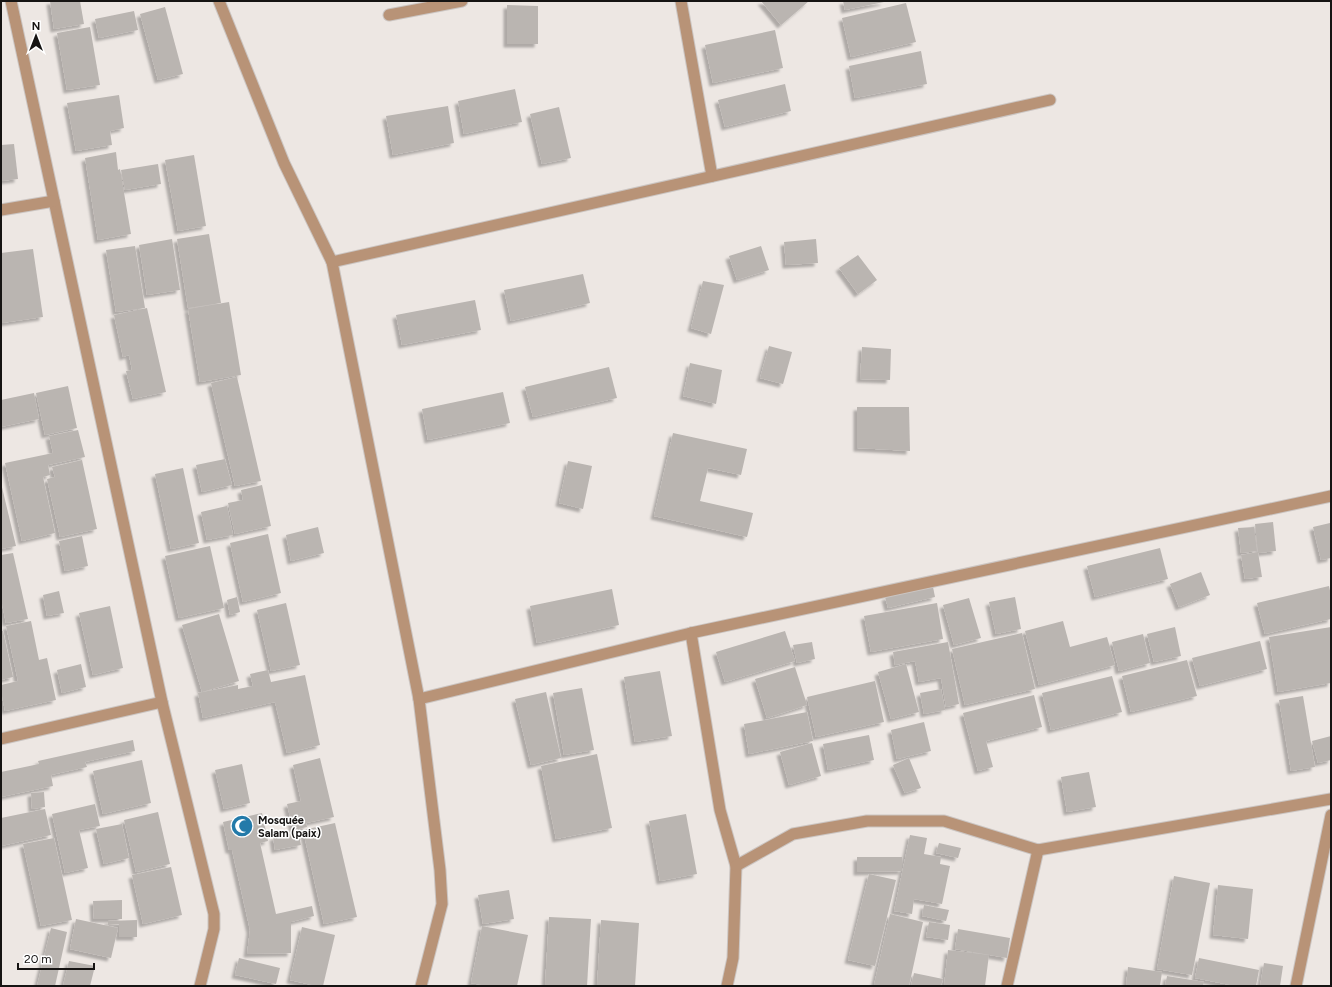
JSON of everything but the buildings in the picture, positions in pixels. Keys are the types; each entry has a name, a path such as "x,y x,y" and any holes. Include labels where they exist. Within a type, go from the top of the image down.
{"street":[{"path":"11,1 162,702 214,914 214,929 200,986"},
{"path":"219,1 284,164 332,262 419,699 442,888 442,904 422,986"},
{"path":"389,15 462,1"},
{"path":"681,1 712,176"},
{"path":"332,262 1050,100"},
{"path":"1,210 54,201"},
{"path":"419,699 691,633 1331,496"},
{"path":"691,633 720,810 736,866 733,958 727,986"},
{"path":"1,739 162,702"},
{"path":"736,866 793,834 867,821 944,821 1038,850 1331,799"},
{"path":"1296,986 1331,815"},
{"path":"1007,986 1038,850"}],"place":[{"name":"Mosquée Salam (paix)","path":"242,826"}]}
